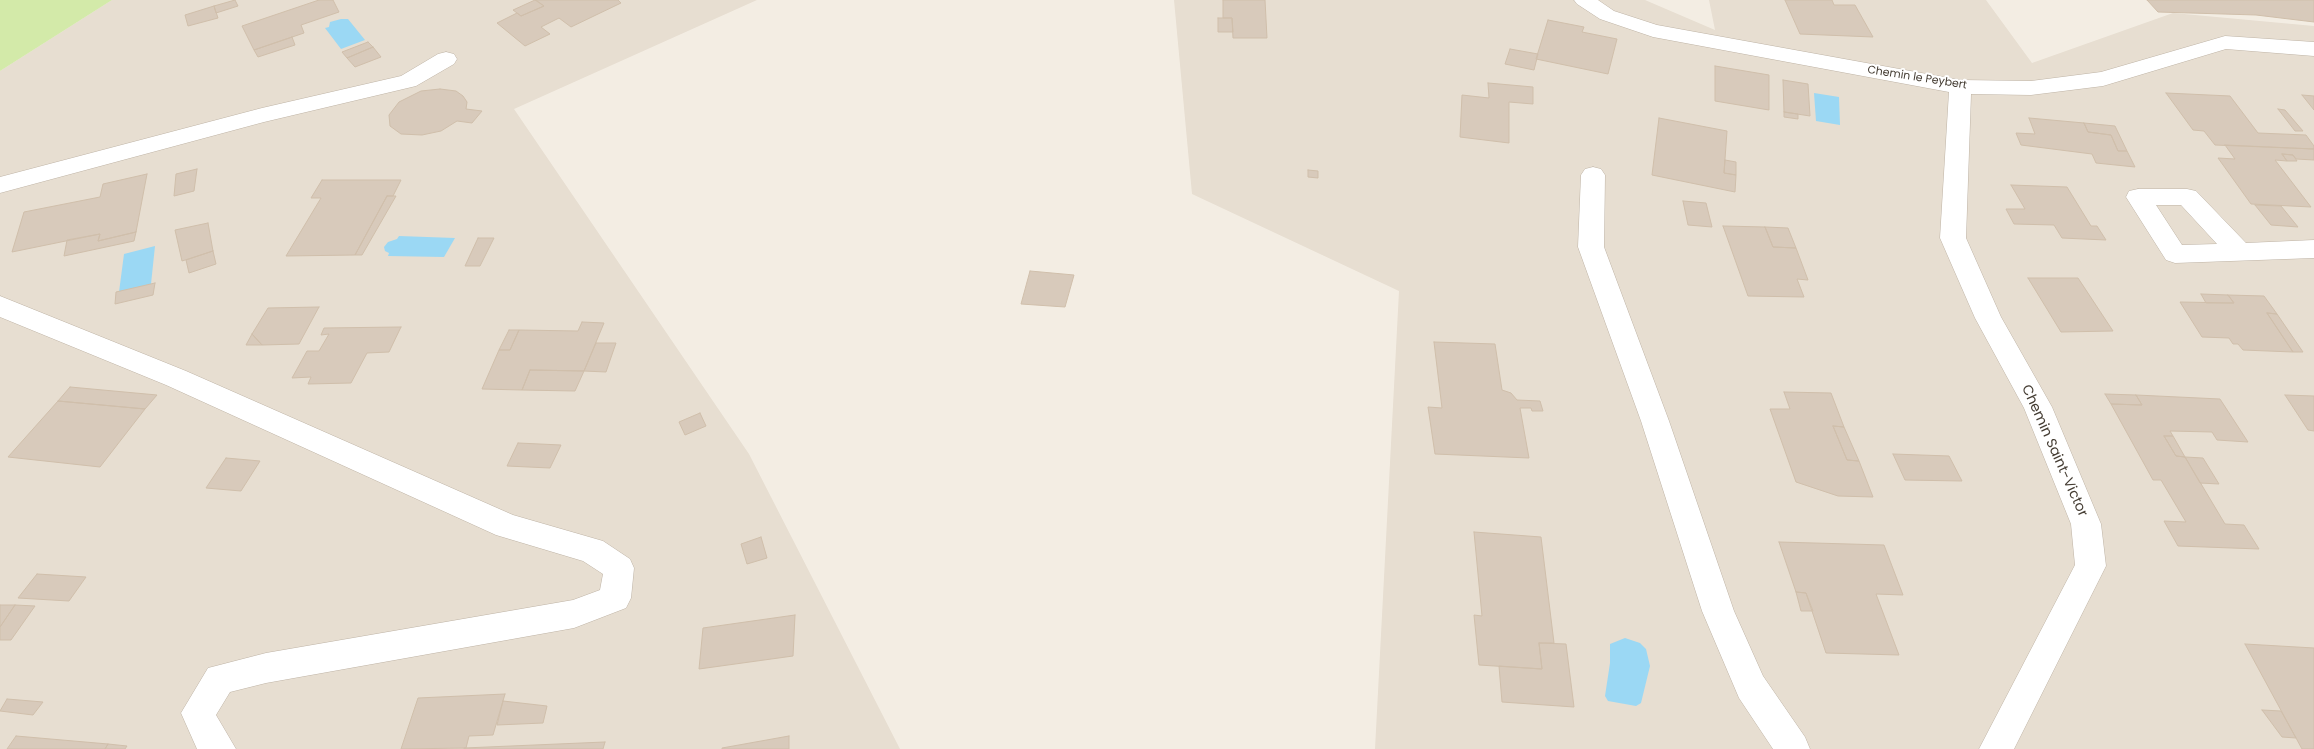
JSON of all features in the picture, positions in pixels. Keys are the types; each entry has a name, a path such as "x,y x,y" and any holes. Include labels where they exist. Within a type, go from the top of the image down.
{"street":[{"name":"Chemin le Peybert","path":"1584,0 1607,15 1653,31 1960,87 2031,88 2103,79 2225,42 2314,49"},
{"path":"0,185 262,115 408,80 446,59"},
{"name":"Chemin Saint-Victor","path":"1960,87 1953,238 1988,318 2038,407 2086,524 2090,566 1996,749"},
{"path":"1593,175 1591,247 1655,421 1718,611 1751,687 1793,749"},
{"path":"2240,251 2314,249"},
{"path":"0,306 176,378 507,526 592,550 619,568 615,598 574,614 266,668 220,679 198,713 211,741 219,749"}],"shaded area":[{"path":"112,0 757,0 514,109 749,454 900,749 0,749 0,71"},
{"path":"1174,0 1645,0 1715,30 1709,0 1986,0 2032,63 2173,13 2314,26 2314,749 1375,749 1399,291 1192,194"}],"green space":[{"path":"0,0 112,0 0,71"}],"water":[{"path":"348,19 365,40 341,49 325,28 329,27 330,22"},
{"path":"1814,93 1839,97 1840,125 1816,121"},
{"path":"399,236 455,238 444,257 388,256 389,253 385,251 384,247 388,242 397,239"},
{"path":"155,246 151,284 119,292 124,254"},
{"path":"1625,638 1640,643 1646,649 1650,666 1641,703 1636,706 1608,701 1605,696 1610,663 1610,644"}],"building":[{"path":"235,0 238,6 216,13 214,6"},
{"path":"319,0 333,0 339,12 301,25 304,33 254,50 242,26"},
{"path":"535,0 544,6 521,16 513,10"},
{"path":"536,0 618,0 621,3 571,27 559,18 541,27 550,34 525,46 497,23 517,13 521,16 544,6"},
{"path":"1223,0 1265,0 1267,38 1233,38 1232,18 1223,18"},
{"path":"1785,0 1832,0 1834,5 1855,5 1873,37 1800,34"},
{"path":"2147,0 2314,0 2314,22 2256,15 2158,12"},
{"path":"214,6 218,18 188,26 185,15"},
{"path":"1218,18 1232,18 1233,32 1218,32"},
{"path":"1548,20 1584,27 1582,32 1617,39 1608,74 1536,59"},
{"path":"292,37 295,45 258,57 254,50"},
{"path":"368,42 373,47 347,58 342,52"},
{"path":"373,47 381,57 355,67 347,58"},
{"path":"1510,49 1538,54 1534,70 1505,64"},
{"path":"1715,66 1769,75 1769,110 1715,101"},
{"path":"1783,80 1808,84 1810,116 1784,112"},
{"path":"1488,83 1533,87 1533,104 1509,102 1509,143 1460,137 1462,95 1489,98"},
{"path":"440,89 456,91 463,96 467,102 466,109 482,111 472,123 457,121 441,131 422,135 401,134 390,126 389,115 399,102 421,91"},
{"path":"2166,93 2230,96 2258,133 2306,135 2314,149 2215,145 2204,131 2193,130"},
{"path":"2302,95 2314,96 2314,110"},
{"path":"2278,109 2285,110 2303,131 2295,131"},
{"path":"1784,112 1798,114 1798,119 1784,117"},
{"path":"1659,118 1727,131 1724,173 1736,175 1735,192 1652,175"},
{"path":"2029,118 2084,123 2088,132 2111,135 2118,151 2127,151 2135,167 2096,163 2092,154 2021,145 2016,133 2035,134"},
{"path":"2084,123 2115,126 2127,151 2118,151 2111,135 2088,132"},
{"path":"2225,145 2314,149 2314,160 2296,159 2293,155 2282,154 2287,161 2275,160 2311,207 2251,204 2218,158 2235,159"},
{"path":"2282,154 2293,155 2297,161 2287,161"},
{"path":"1725,160 1736,162 1736,175 1724,173"},
{"path":"197,169 194,191 174,196 176,174"},
{"path":"1308,170 1318,171 1318,178 1308,177"},
{"path":"147,174 136,232 98,241 100,234 12,252 24,212 100,197 103,184"},
{"path":"322,180 401,180 393,196 387,196 355,255 286,256 321,198 311,198"},
{"path":"2011,185 2067,187 2091,226 2097,226 2106,240 2062,238 2054,225 2014,224 2006,209 2025,209"},
{"path":"387,196 396,196 362,255 355,255"},
{"path":"1683,201 1706,203 1712,227 1688,225"},
{"path":"2255,205 2281,206 2298,227 2271,225"},
{"path":"208,223 213,251 182,261 175,230"},
{"path":"1723,226 1765,227 1773,247 1796,248 1808,280 1797,279 1804,297 1748,296"},
{"path":"1765,227 1788,228 1796,248 1773,247"},
{"path":"136,232 134,241 64,256 67,240 100,234 98,241"},
{"path":"478,238 494,238 480,266 465,266"},
{"path":"213,251 216,264 189,273 186,260"},
{"path":"1030,271 1074,275 1065,307 1021,304"},
{"path":"2028,278 2078,278 2113,331 2061,332"},
{"path":"155,283 153,295 115,304 116,292"},
{"path":"2201,294 2228,295 2234,303 2206,303"},
{"path":"2228,295 2264,296 2277,314 2267,313 2293,352 2243,350 2238,344 2233,344 2229,338 2202,337 2180,302 2234,303"},
{"path":"319,307 299,344 262,345 252,334 268,308"},
{"path":"2267,313 2277,314 2303,352 2293,352"},
{"path":"582,322 604,323 584,371 530,370 522,390 482,389 499,350 510,350 519,330 578,331"},
{"path":"401,327 389,352 367,353 351,383 308,384 311,377 292,378 307,351 319,351 329,334 321,335 324,328"},
{"path":"509,330 519,330 510,350 499,350"},
{"path":"252,334 262,345 246,345"},
{"path":"1434,342 1495,344 1502,390 1511,393 1517,400 1540,401 1543,411 1520,408 1529,458 1435,454 1428,407 1442,408"},
{"path":"596,343 616,343 606,372 584,371"},
{"path":"530,370 584,371 575,391 522,390"},
{"path":"70,387 157,395 145,409 58,401"},
{"path":"1784,392 1831,393 1844,427 1833,426 1847,460 1859,461 1873,497 1838,496 1796,482 1770,409 1790,409"},
{"path":"2105,394 2136,395 2142,405 2111,404"},
{"path":"2136,395 2220,399 2248,442 2217,440 2212,432 2170,431 2173,436 2164,436 2176,456 2185,457 2225,524 2244,525 2259,549 2178,546 2164,521 2186,522 2161,480 2153,480 2111,404 2142,405"},
{"path":"2285,395 2314,396 2314,431 2308,430"},
{"path":"58,401 145,409 100,467 8,457"},
{"path":"700,413 706,426 685,435 679,422"},
{"path":"1833,426 1844,427 1859,461 1847,460"},
{"path":"2164,436 2173,436 2185,457 2176,456"},
{"path":"518,443 561,445 550,468 507,466"},
{"path":"1893,454 1949,456 1962,481 1905,480"},
{"path":"2185,457 2203,458 2219,484 2200,483"},
{"path":"226,458 260,461 241,491 206,488"},
{"path":"1474,532 1541,537 1554,643 1539,643 1542,669 1479,665 1474,615 1482,616"},
{"path":"761,537 767,558 747,564 741,544"},
{"path":"1779,542 1884,545 1903,595 1876,594 1899,655 1826,653 1806,593 1796,592"},
{"path":"37,574 86,577 69,601 18,598"},
{"path":"1796,592 1806,593 1813,611 1801,611"},
{"path":"0,605 15,605 0,627"},
{"path":"15,605 35,606 11,640 0,640 0,627"},
{"path":"795,615 793,656 699,669 703,628"},
{"path":"1539,643 1566,644 1574,707 1502,702 1499,666 1542,669"},
{"path":"2245,644 2314,648 2314,749 2302,749"},
{"path":"505,694 493,735 469,736 466,748 401,749 418,698"},
{"path":"7,699 43,702 33,715 0,711"},
{"path":"503,701 547,706 543,723 497,725"},
{"path":"2262,710 2281,711 2296,738 2282,737"},
{"path":"16,736 108,744 105,749 7,749"},
{"path":"789,736 789,749 722,749 722,748"},
{"path":"605,742 603,749 464,749 464,748"},
{"path":"108,744 127,746 125,749 105,749"}]}
